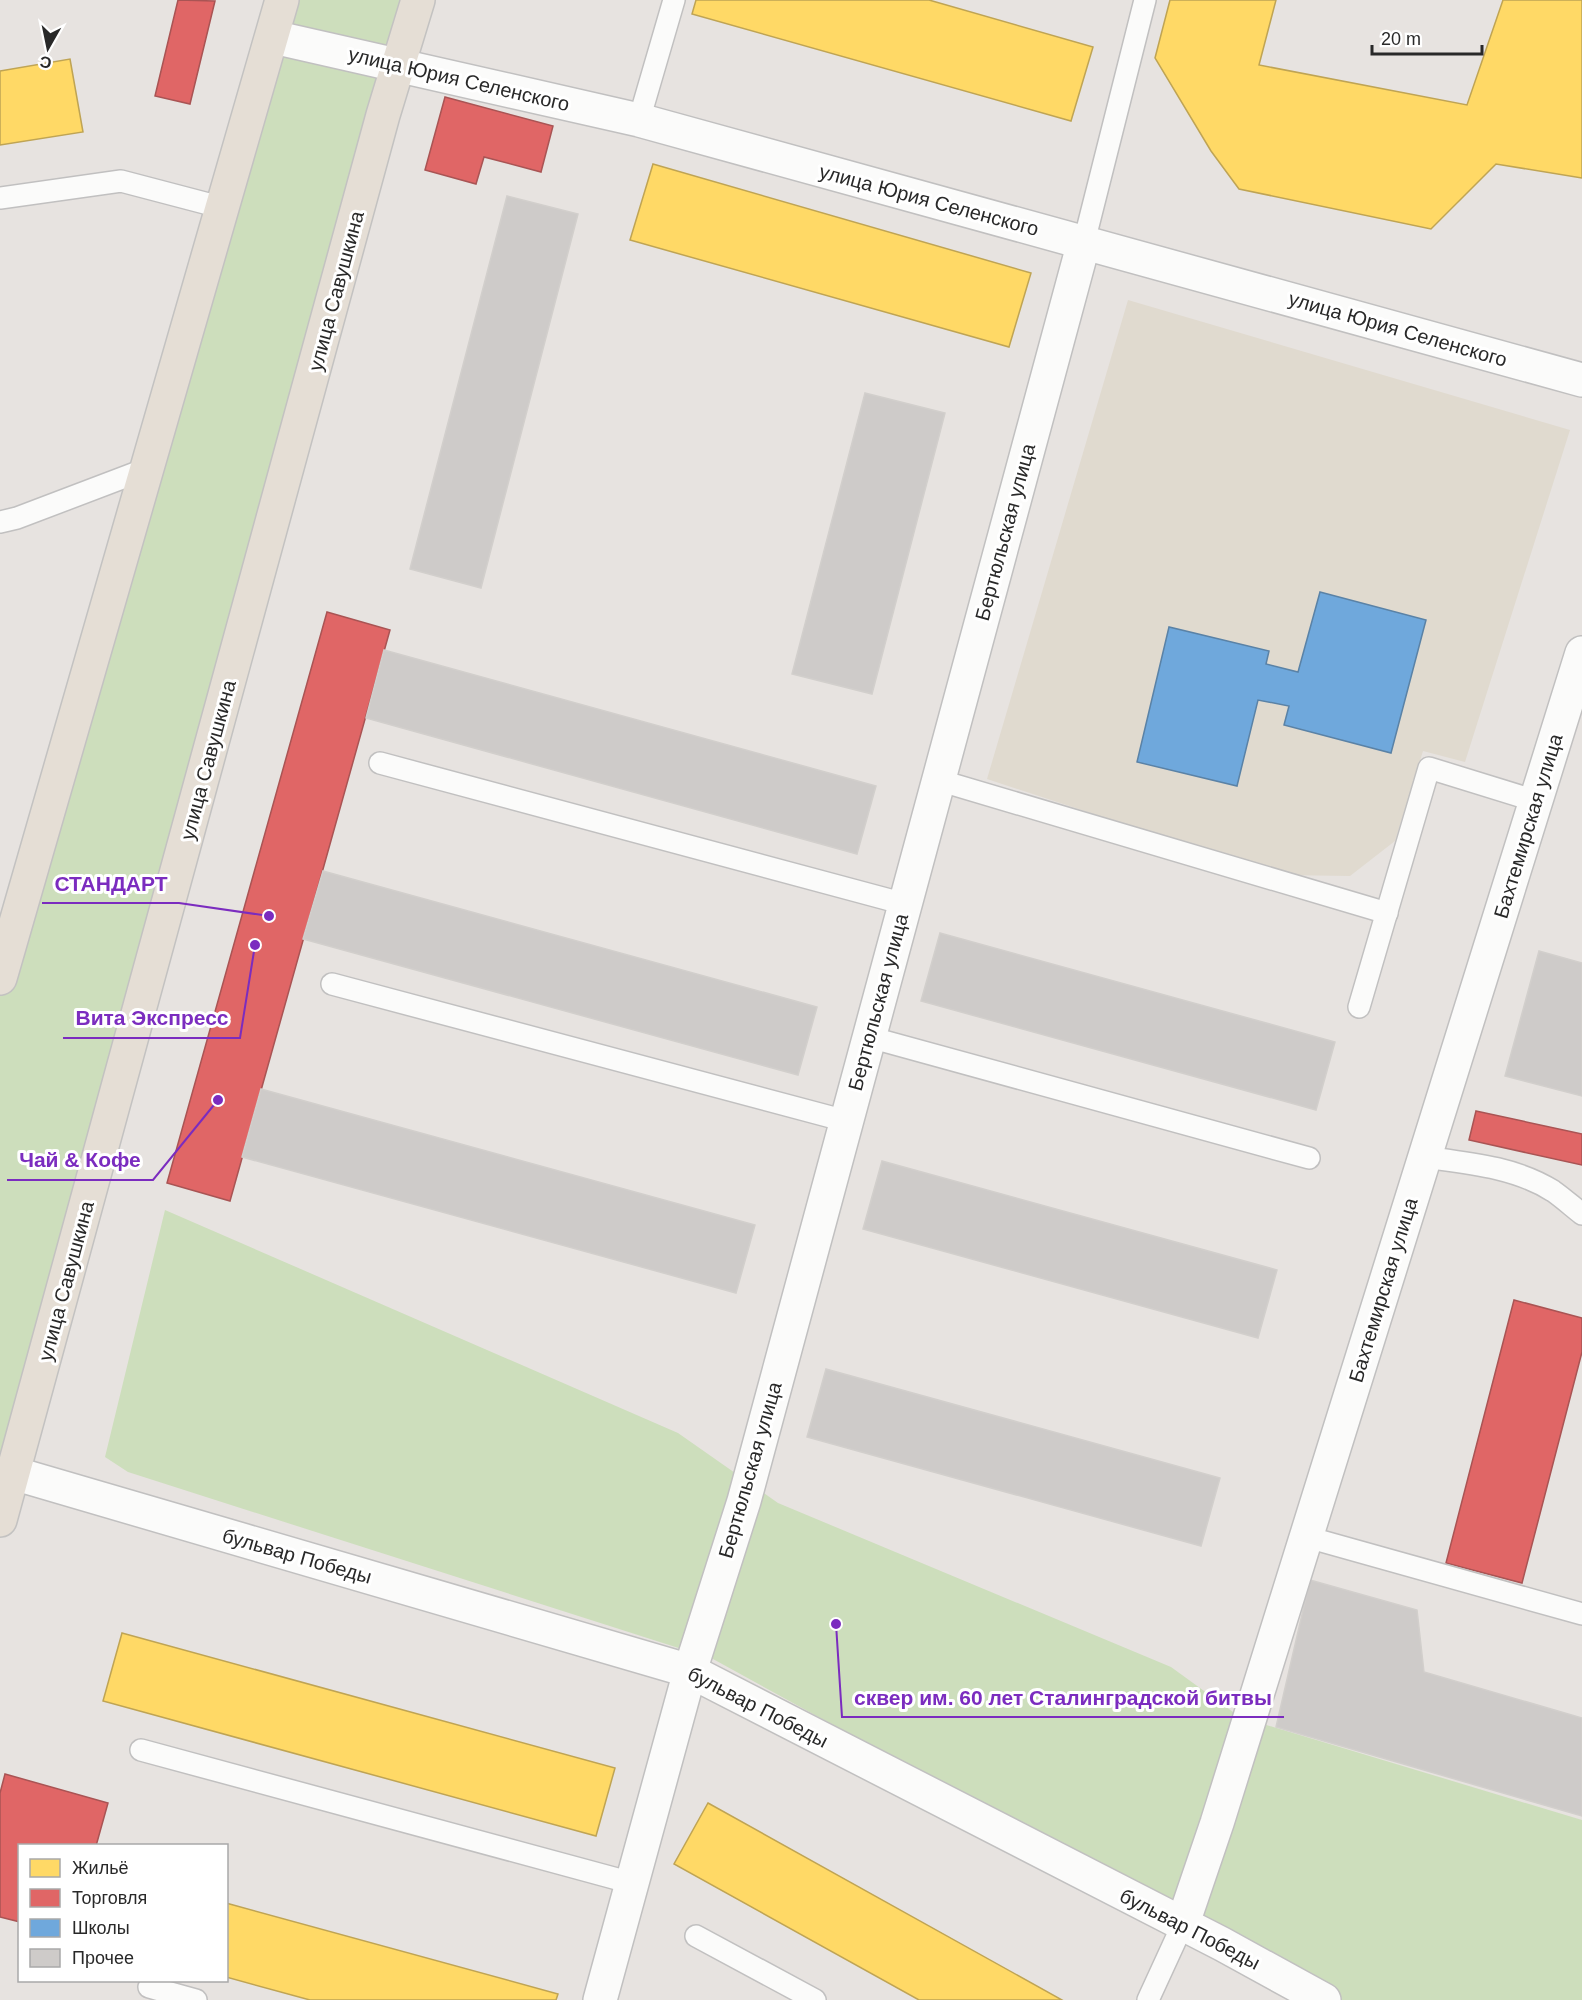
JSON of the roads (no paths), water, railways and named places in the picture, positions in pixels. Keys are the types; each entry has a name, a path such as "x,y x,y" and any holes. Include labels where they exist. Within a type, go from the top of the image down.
{"highway":[{"path":"0,978 220,207 273,37 282,0"},
{"name":"улица Савушкина","path":"0,1520 383,116 418,0"}],"street":[{"name":"улица Юрия Селенского","path":"273,37 639,120 1582,380"},
{"name":"Бертюльская улица","path":"600,2000 690,1671 744,1501 1084,242"},
{"name":"Бахтемирская улица","path":"1182,1926 1307,1537 1582,653"},
{"name":"бульвар Победы","path":"13,1473 690,1671 1324,2000"}],"lane":[{"path":"639,120 675,0"},
{"name":"Бертюльская улица","path":"1084,242 1145,0"},
{"path":"0,198 120,181 220,207"},
{"path":"0,522 17,518 146,469"},
{"path":"380,764 905,904"},
{"path":"1359,1007 1429,768 1536,801"},
{"path":"938,780 1387,913"},
{"path":"332,984 846,1121"},
{"path":"869,1037 1309,1158"},
{"path":"1424,1157 1474,1164 1518,1174 1553,1191 1582,1214"},
{"path":"1307,1537 1582,1614"},
{"path":"141,1750 632,1883"},
{"path":"1148,2000 1182,1926"},
{"path":"696,1936 814,2000"},
{"path":"149,1987 196,2000"}],"place":[{"name":"СТАНДАРТ","path":"269,916"},
{"name":"Вита Экспресс","path":"255,945"},
{"name":"Чай & Кофе","path":"218,1100"},
{"name":"сквер им. 60 лет Сталинградской битвы","path":"836,1624"}]}
